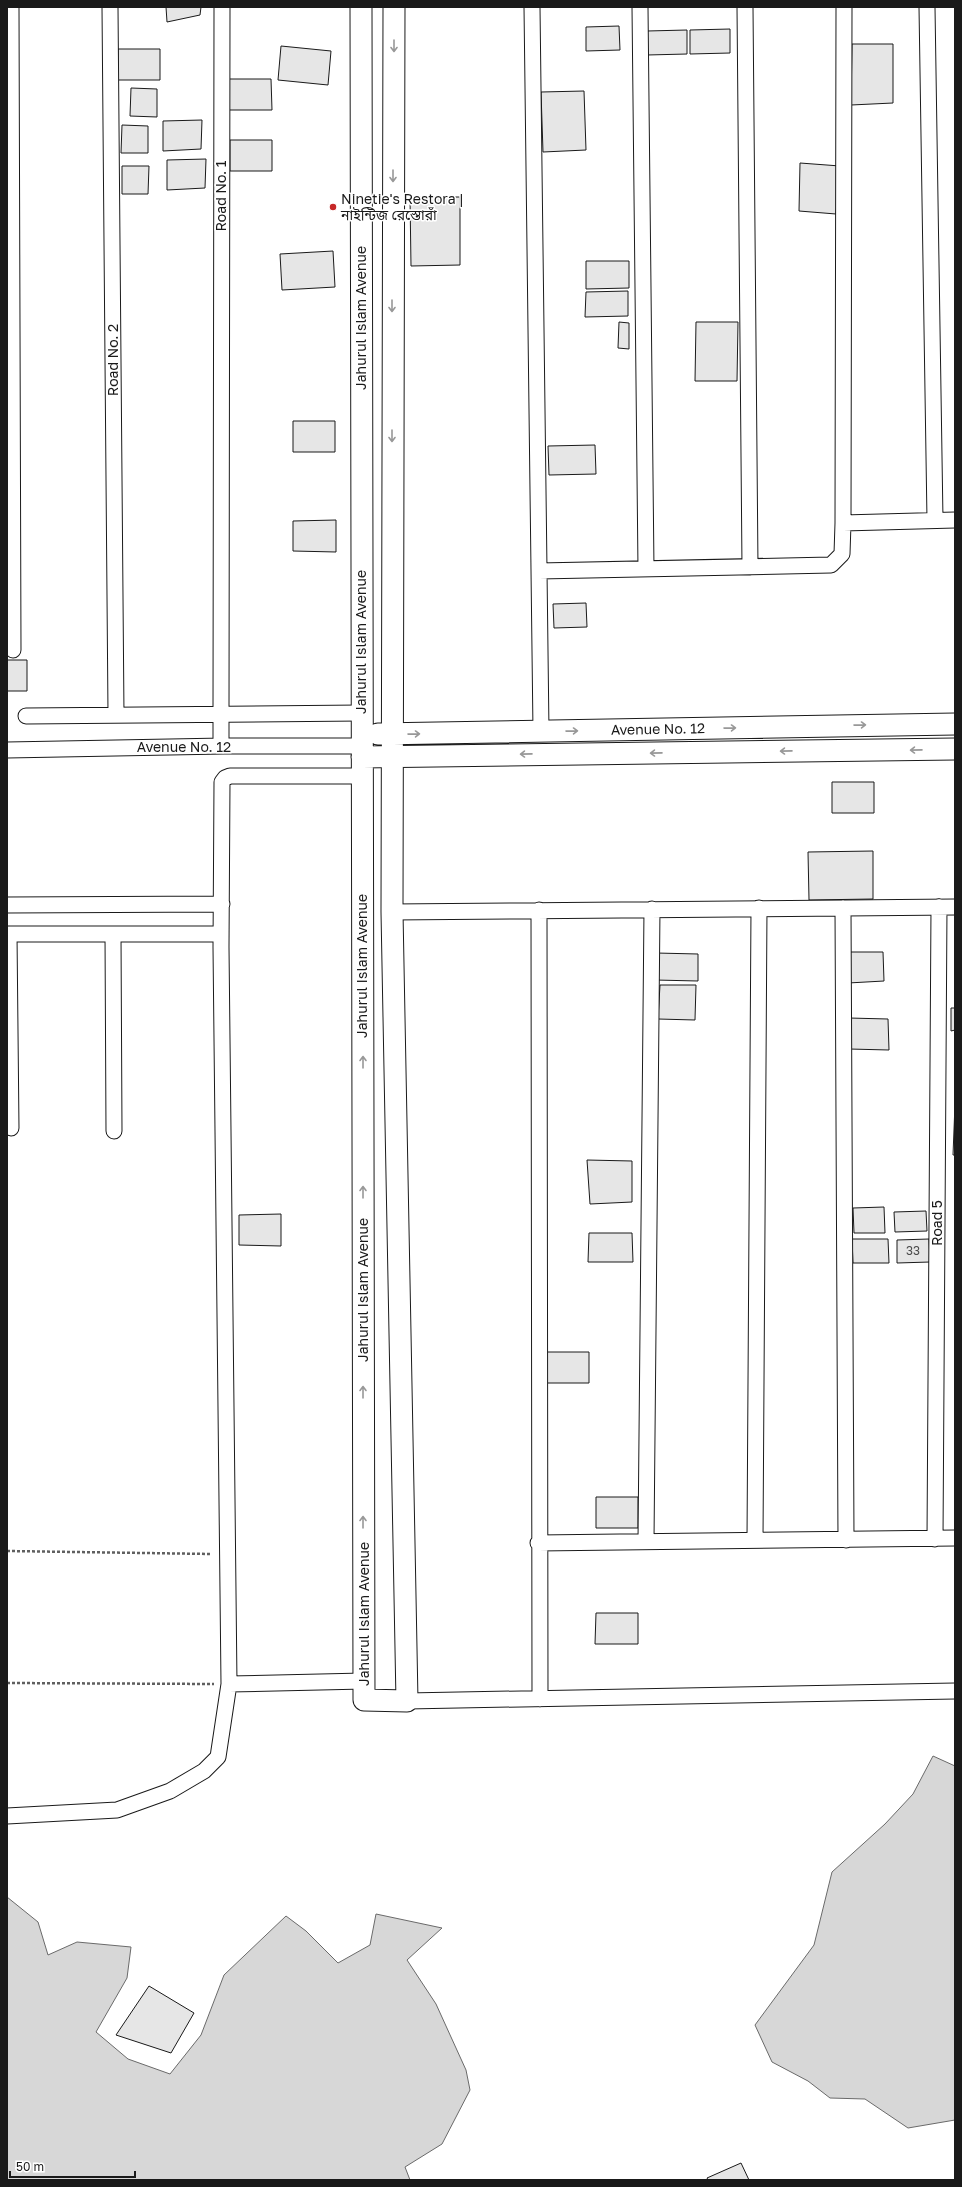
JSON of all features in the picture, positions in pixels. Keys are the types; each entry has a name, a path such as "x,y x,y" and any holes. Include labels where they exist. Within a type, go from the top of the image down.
{"street":[{"name":"Road No. 2","path":"110,7 116,714"},
{"name":"Road No. 1","path":"222,7 221,740 224,746"},
{"name":"Jahurul Islam Avenue","path":"361,7 361,754 364,1700 407,1701"},
{"path":"394,7 392,912 407,1701 955,1691"},
{"path":"532,7 541,732"},
{"path":"640,7 646,569"},
{"path":"745,7 750,567"},
{"path":"539,571 831,565 842,554 844,7"},
{"path":"927,7 934,520"},
{"path":"10,9 10,402 13,650"},
{"path":"843,523 955,520"},
{"path":"26,716 221,713 361,713"},
{"name":"Avenue No. 12","path":"361,754 392,734 955,724"},
{"name":"Avenue No. 12","path":"7,750 224,746 392,756 955,749"},
{"path":"7,1816 117,1810 170,1791 204,1771 218,1757 230,1684 221,934 222,782 225,778 230,776 361,754"},
{"path":"7,905 222,904"},
{"name":"Road 5","path":"935,1539 939,907"},
{"path":"392,912 955,907"},
{"path":"755,1540 760,908"},
{"path":"843,908 846,1540"},
{"path":"646,1541 652,909"},
{"path":"539,910 538,1543 540,1699"},
{"path":"11,1128 8,934 221,934"},
{"path":"113,934 114,1131"},
{"path":"538,1543 955,1538"},
{"path":"230,1684 364,1681"}],"path":[{"path":"7,1551 228,1554"},
{"path":"7,1683 230,1684"}],"shaded area":[{"path":"933,1756 955,1766 955,2120 908,2128 865,2099 830,2098 808,2081 772,2062 755,2025 814,1945 832,1872 885,1824 913,1794"},
{"path":"7,1897 38,1922 48,1955 77,1942 131,1947 127,1978 96,2032 128,2059 170,2074 201,2035 224,1975 286,1916 306,1931 338,1963 370,1945 376,1914 442,1928 407,1960 436,2004 466,2070 470,2090 442,2144 405,2167 410,2180 7,2180"}],"building":[{"path":"166,7 201,7 200,15 167,22"},
{"path":"619,26 620,50 586,51 586,27"},
{"path":"730,29 730,53 690,54 690,30"},
{"path":"687,30 687,54 647,55 647,31"},
{"path":"852,44 893,44 893,103 851,105"},
{"path":"281,46 331,51 328,85 278,80"},
{"path":"118,49 160,49 160,80 118,80"},
{"path":"229,79 271,79 272,110 229,110"},
{"path":"131,88 157,89 157,117 130,116"},
{"path":"584,91 586,150 543,152 541,92"},
{"path":"202,120 201,149 163,151 163,121"},
{"path":"122,125 148,126 148,153 121,153"},
{"path":"230,140 272,140 272,171 230,171"},
{"path":"206,159 205,188 167,190 167,160"},
{"path":"800,163 840,166 836,214 799,211"},
{"path":"122,166 149,166 148,194 122,194"},
{"path":"410,197 460,197 460,265 411,266"},
{"path":"333,251 335,287 282,290 280,254"},
{"path":"586,261 629,261 629,288 586,289"},
{"path":"628,291 628,316 585,317 586,292"},
{"path":"619,322 629,323 629,349 618,348"},
{"path":"696,322 738,322 737,381 695,381"},
{"path":"293,421 335,421 335,452 293,452"},
{"path":"595,445 596,474 549,475 548,446"},
{"path":"336,520 336,552 293,551 293,521"},
{"path":"586,603 587,627 554,628 553,604"},
{"path":"7,660 27,660 27,691 7,691"},
{"path":"832,782 874,782 874,813 832,813"},
{"path":"873,851 873,899 809,900 808,852"},
{"path":"847,952 883,952 884,981 848,983"},
{"path":"656,953 698,954 698,981 655,980"},
{"path":"660,985 696,985 695,1020 658,1019"},
{"path":"951,1008 955,1008 955,1030 951,1031"},
{"path":"849,1018 888,1019 889,1050 849,1049"},
{"path":"955,1104 955,1155 953,1155"},
{"path":"587,1160 632,1161 632,1202 590,1204"},
{"path":"884,1207 885,1233 854,1233 853,1208"},
{"path":"926,1211 927,1231 895,1232 894,1212"},
{"path":"281,1214 281,1246 239,1245 239,1215"},
{"path":"589,1233 632,1233 633,1262 588,1262"},
{"path":"852,1239 888,1239 889,1263 853,1263"},
{"path":"929,1239 930,1262 897,1263 897,1240"},
{"path":"547,1352 589,1352 589,1383 547,1383"},
{"path":"596,1497 638,1497 638,1528 596,1528"},
{"path":"596,1613 638,1613 638,1644 595,1644"},
{"path":"149,1986 194,2013 171,2053 116,2035"},
{"path":"741,2163 749,2180 708,2180 707,2178"}],"place":[{"name":"Ninetie's Restora | নাইন্টিজ রেস্তোরাঁ","path":"333,207"}]}
